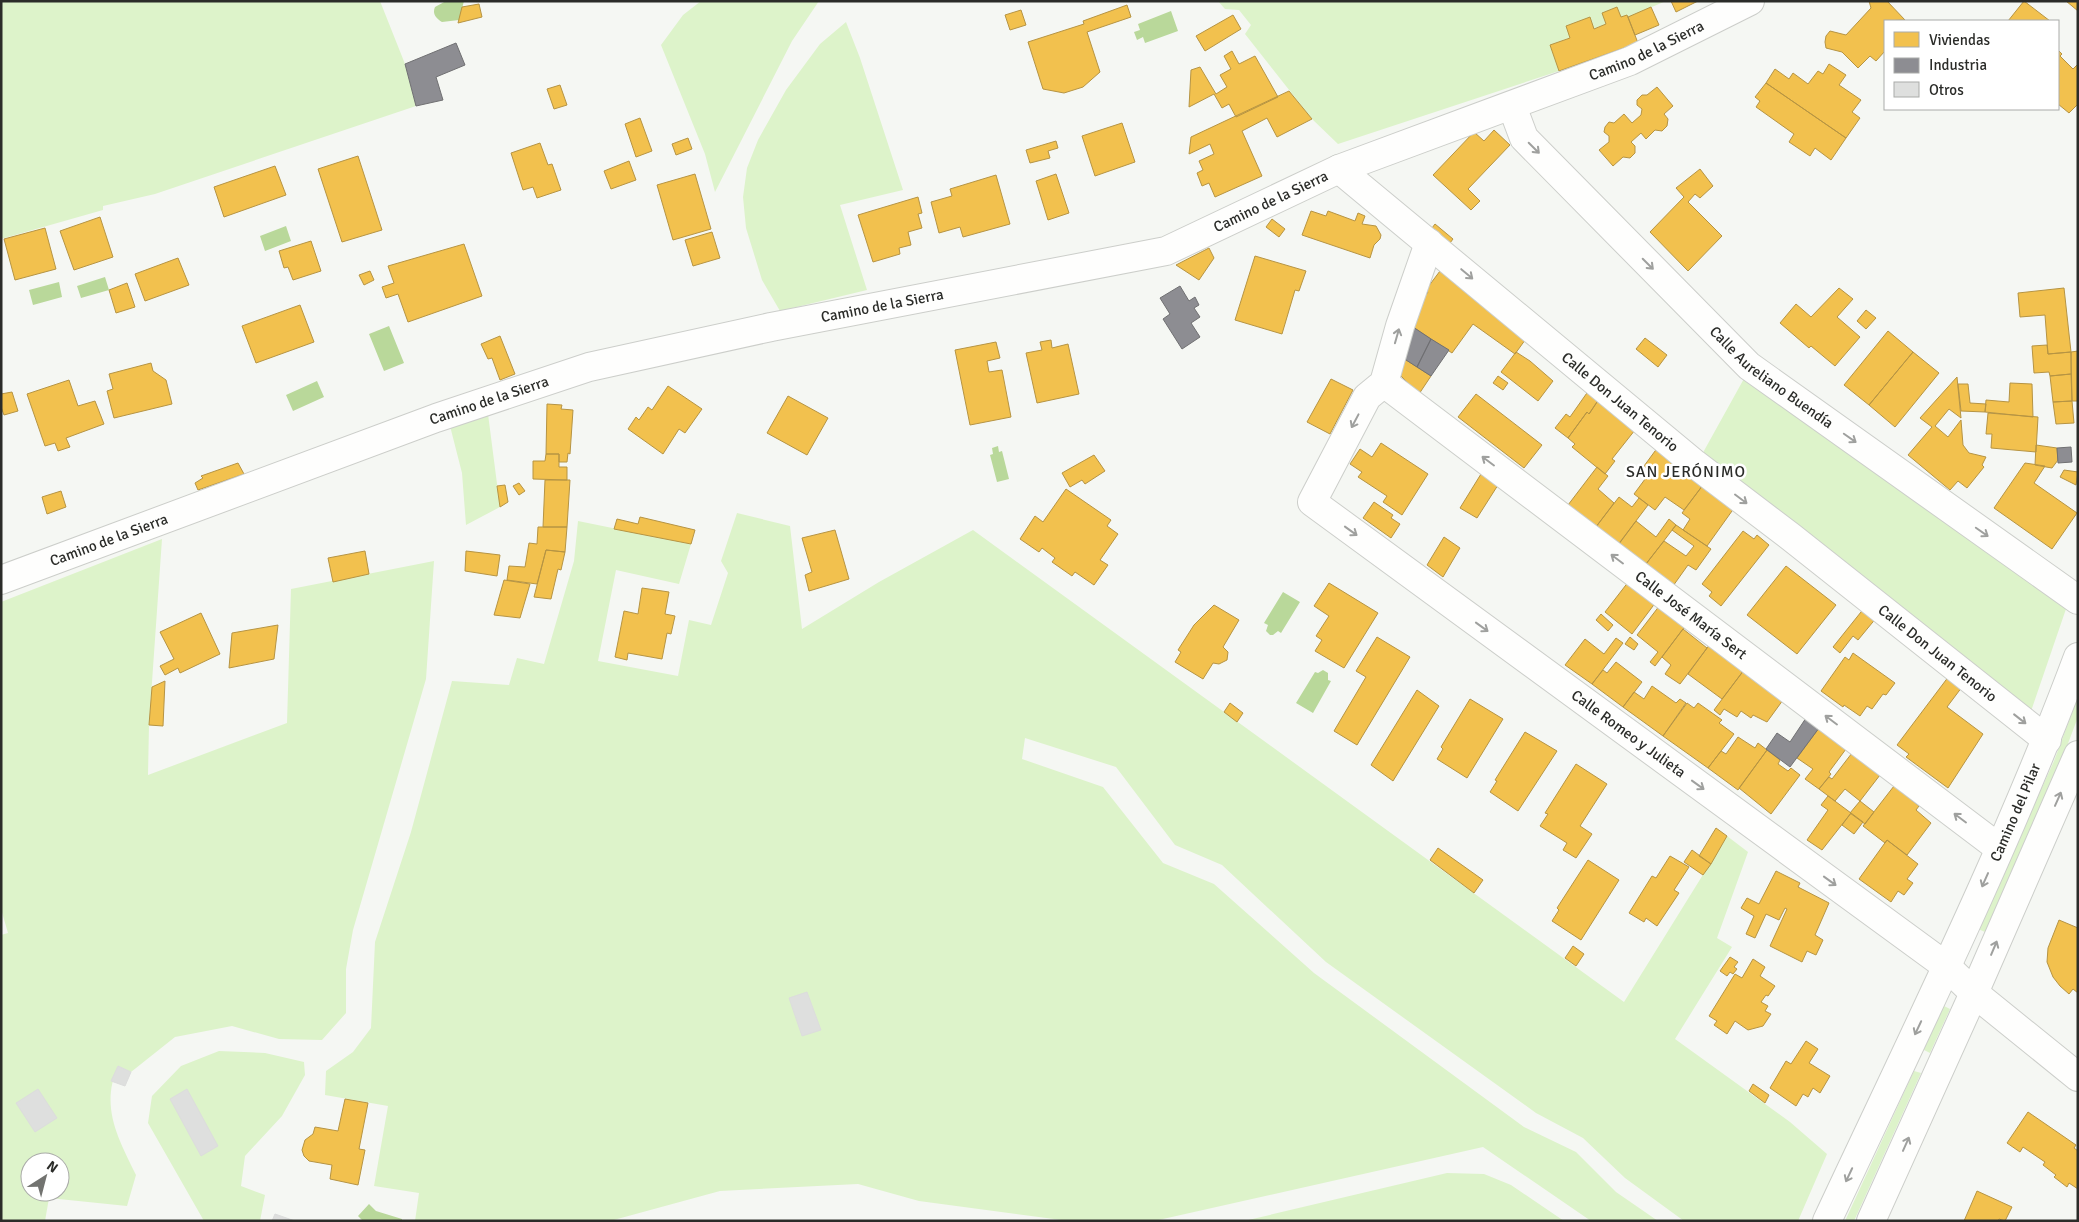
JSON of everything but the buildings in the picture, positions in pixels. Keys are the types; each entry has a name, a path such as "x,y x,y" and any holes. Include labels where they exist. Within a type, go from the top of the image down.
{"street":[{"name":"Camino de la Sierra","path":"1,580 436,418 584,369 771,327 1166,251 1339,169 1630,61 1750,1"},
{"name":"Calle Aureliano Buendía","path":"1512,106 1524,138 1749,366 2078,600"},
{"name":"Calle Don Juan Tenorio","path":"1339,169 1695,464 1791,537 2047,740"},
{"path":"1384,383 1400,326 1430,243"},
{"name":"Calle Romeo y Julieta","path":"1384,383 1367,397 1312,502 1946,966"},
{"name":"Calle José María Sert","path":"1384,383 1999,848"},
{"name":"Camino del Pilar","path":"1827,1221 1999,848 2047,740 2078,657"},
{"path":"1871,1221 1974,993 2078,755"},
{"path":"1946,966 1974,993 2078,1077"}],"shaded area":[{"path":"1,1 380,1 405,64 416,106 155,194 103,206 103,210 1,239"},
{"path":"446,1 464,1 459,20 442,22 435,16 435,7"},
{"path":"701,1 819,1 792,41 715,192 705,154 661,45 683,15"},
{"path":"1218,1 1666,1 1628,17 1621,17 1617,7 1606,24 1550,45 1559,71 1338,144 1312,119 1245,34 1251,25 1239,10 1225,9"},
{"path":"1171,11 1178,31 1145,43 1143,37 1137,40 1134,32 1140,30 1138,24"},
{"path":"846,22 860,58 903,190 840,205 867,290 780,311 762,280 746,228 743,197 747,168 758,140 786,90 820,44"},
{"path":"286,226 291,241 265,251 260,236"},
{"path":"105,277 109,290 81,298 77,286"},
{"path":"59,282 62,297 33,305 29,290"},
{"path":"389,326 404,363 384,371 369,334"},
{"path":"1746,375 2067,606 2029,717 1700,458"},
{"path":"317,381 324,397 293,411 286,395"},
{"path":"488,414 500,507 466,525 462,473 450,426"},
{"path":"998,446 999,452 1002,451 1009,479 997,482 990,455 993,454 992,448"},
{"path":"737,513 790,526 802,629 879,582 973,530 1624,1002 1727,836 1748,852 1717,938 1732,947 1675,1039 1790,1122 1827,1154 1798,1221 1684,1221 1625,1178 1583,1138 1536,1113 1326,962 1222,865 1175,845 1116,767 1025,738 1022,759 1103,787 1163,863 1214,884 1314,973 1524,1127 1576,1152 1616,1192 1658,1221 1591,1221 1483,1147 1154,1221 1069,1221 919,1201 858,1184 720,1191 610,1221 415,1221 419,1193 374,1186 388,1106 325,1095 326,1071 353,1052 371,1028 375,942 411,832 452,681 509,685 517,658 544,664 574,561 578,521 691,544 679,584 616,570 598,661 678,676 689,620 711,625 728,573 721,561"},
{"path":"162,539 149,725 148,775 287,723 291,589 434,561 426,679 353,930 346,969 346,1013 322,1040 279,1039 232,1026 175,1037 131,1072 118,1066 113,1081 111,1109 118,1135 136,1175 127,1206 70,1200 70,1152 20,1152 20,1202 48,1202 45,1221 1,1221 1,935 8,933 1,909 1,602"},
{"path":"1283,592 1300,602 1281,633 1278,631 1270,635 1266,631 1268,625 1264,623"},
{"path":"1323,670 1328,673 1328,680 1331,681 1313,713 1296,703 1315,672 1318,673"},
{"path":"2078,697 2078,717 2061,762 1985,932 1978,929 2054,761"},
{"path":"1942,1005 1950,1009 1930,1053 1922,1049"},
{"path":"219,1051 265,1053 304,1062 305,1075 282,1116 245,1156 241,1186 265,1195 260,1221 204,1221 148,1123 152,1096 181,1066"},
{"path":"1914,1071 1921,1073 1854,1221 1845,1221"},
{"path":"1447,1173 1484,1174 1511,1185 1564,1221 1244,1221"},
{"path":"369,1204 376,1211 402,1219 402,1221 363,1221 358,1216"}],"district":[{"name":"SAN JERÓNIMO","path":"1686,472"}]}
